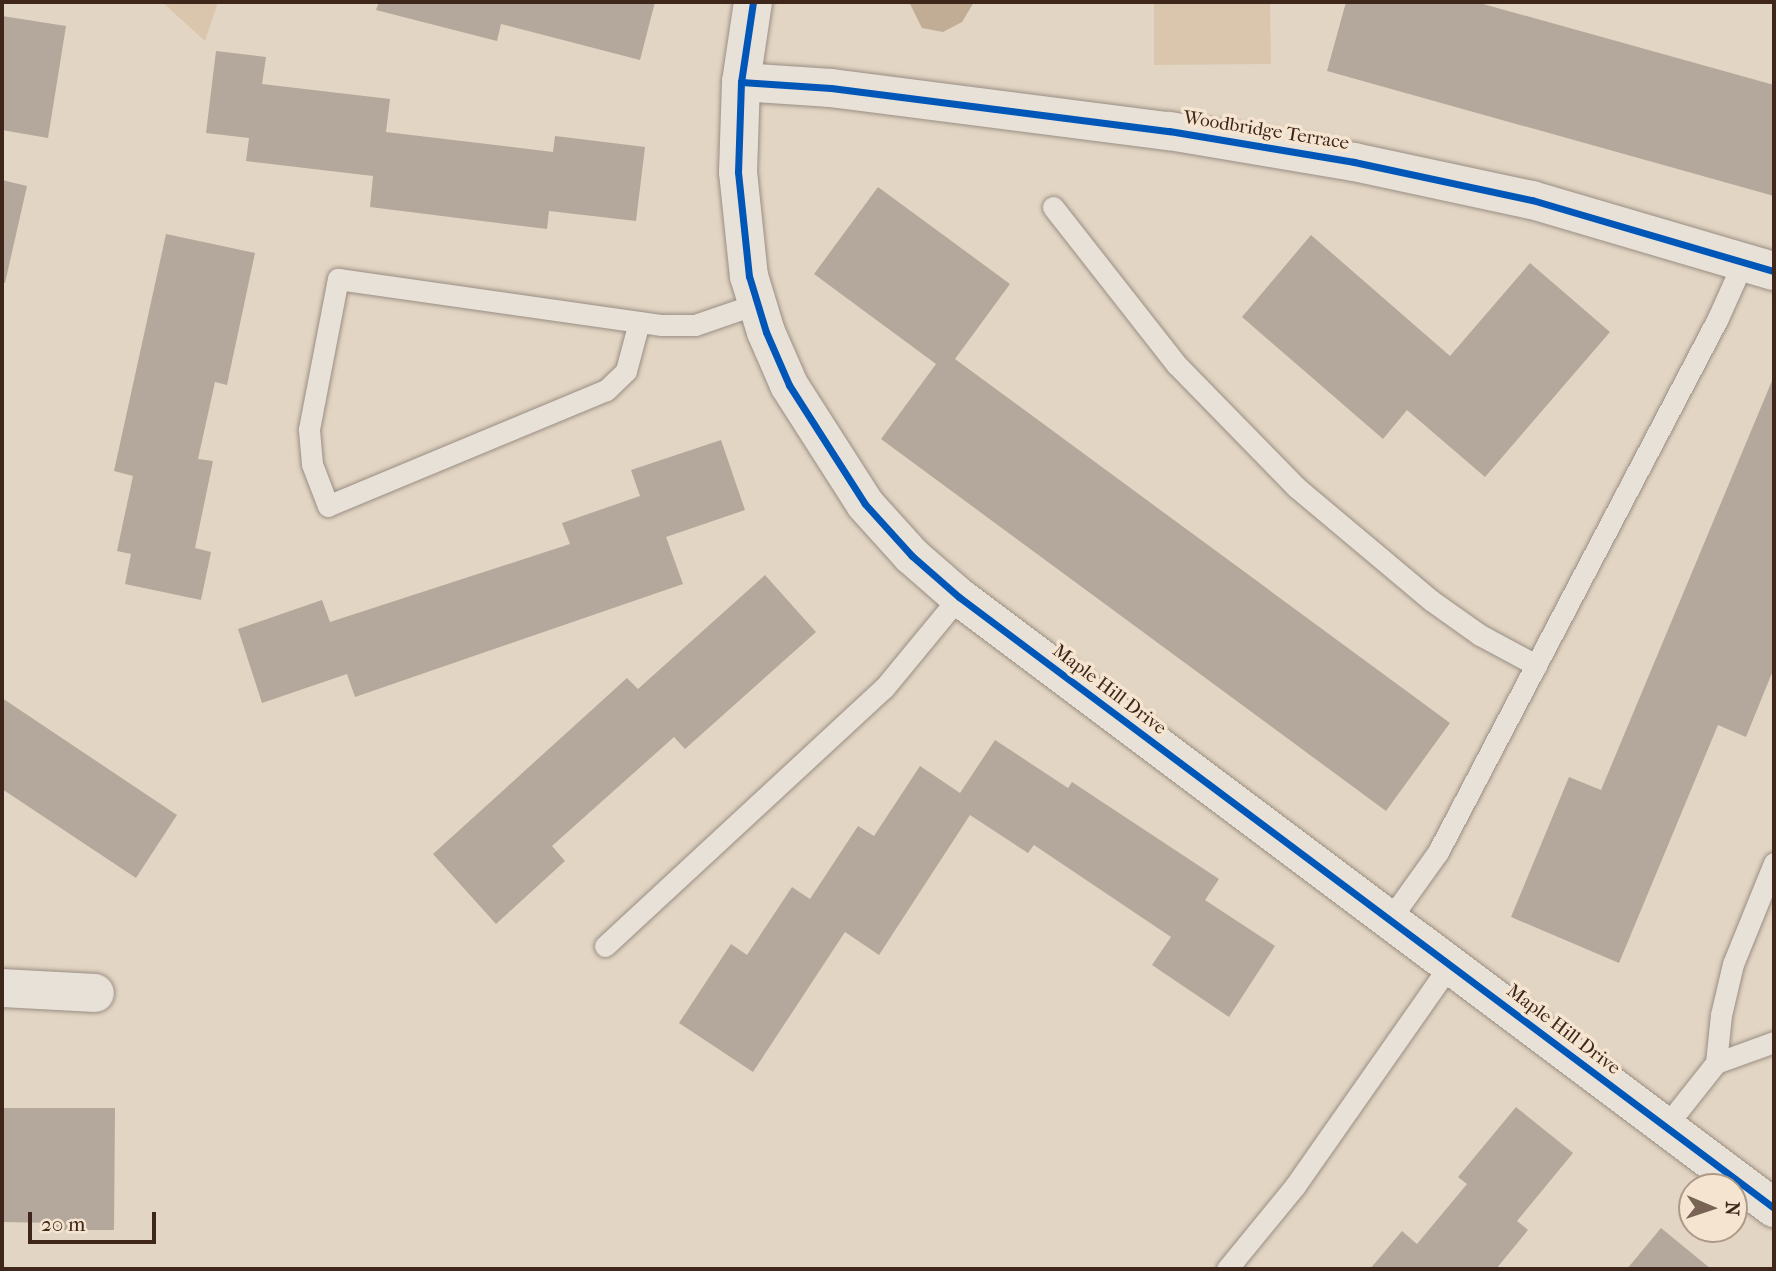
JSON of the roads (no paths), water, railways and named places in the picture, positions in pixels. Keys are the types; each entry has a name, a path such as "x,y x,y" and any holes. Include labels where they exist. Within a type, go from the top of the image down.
{"street":[{"name":"Maple Hill Drive","path":"753,2 741,82 739,215 756,303 780,368 828,452 888,531 959,597 1774,1208"},
{"name":"Woodbridge Terrace","path":"741,82 831,88 1088,121 1342,159 1532,200 1759,265"},
{"path":"2,988 95,993"}],"lane":[{"path":"1053,207 1177,365 1296,487 1441,608 1536,666"},
{"path":"1390,919 1438,852 1718,318 1759,265"},
{"path":"639,322 626,371 606,390 328,506 312,464 309,429 338,279 639,322 695,325 756,303"},
{"path":"605,946 884,688 959,597"},
{"path":"1716,1063 1721,1015 1733,964 1774,863"},
{"path":"1227,1269 1295,1186 1450,965"},
{"path":"1666,1126 1716,1063 1774,1042"}]}
